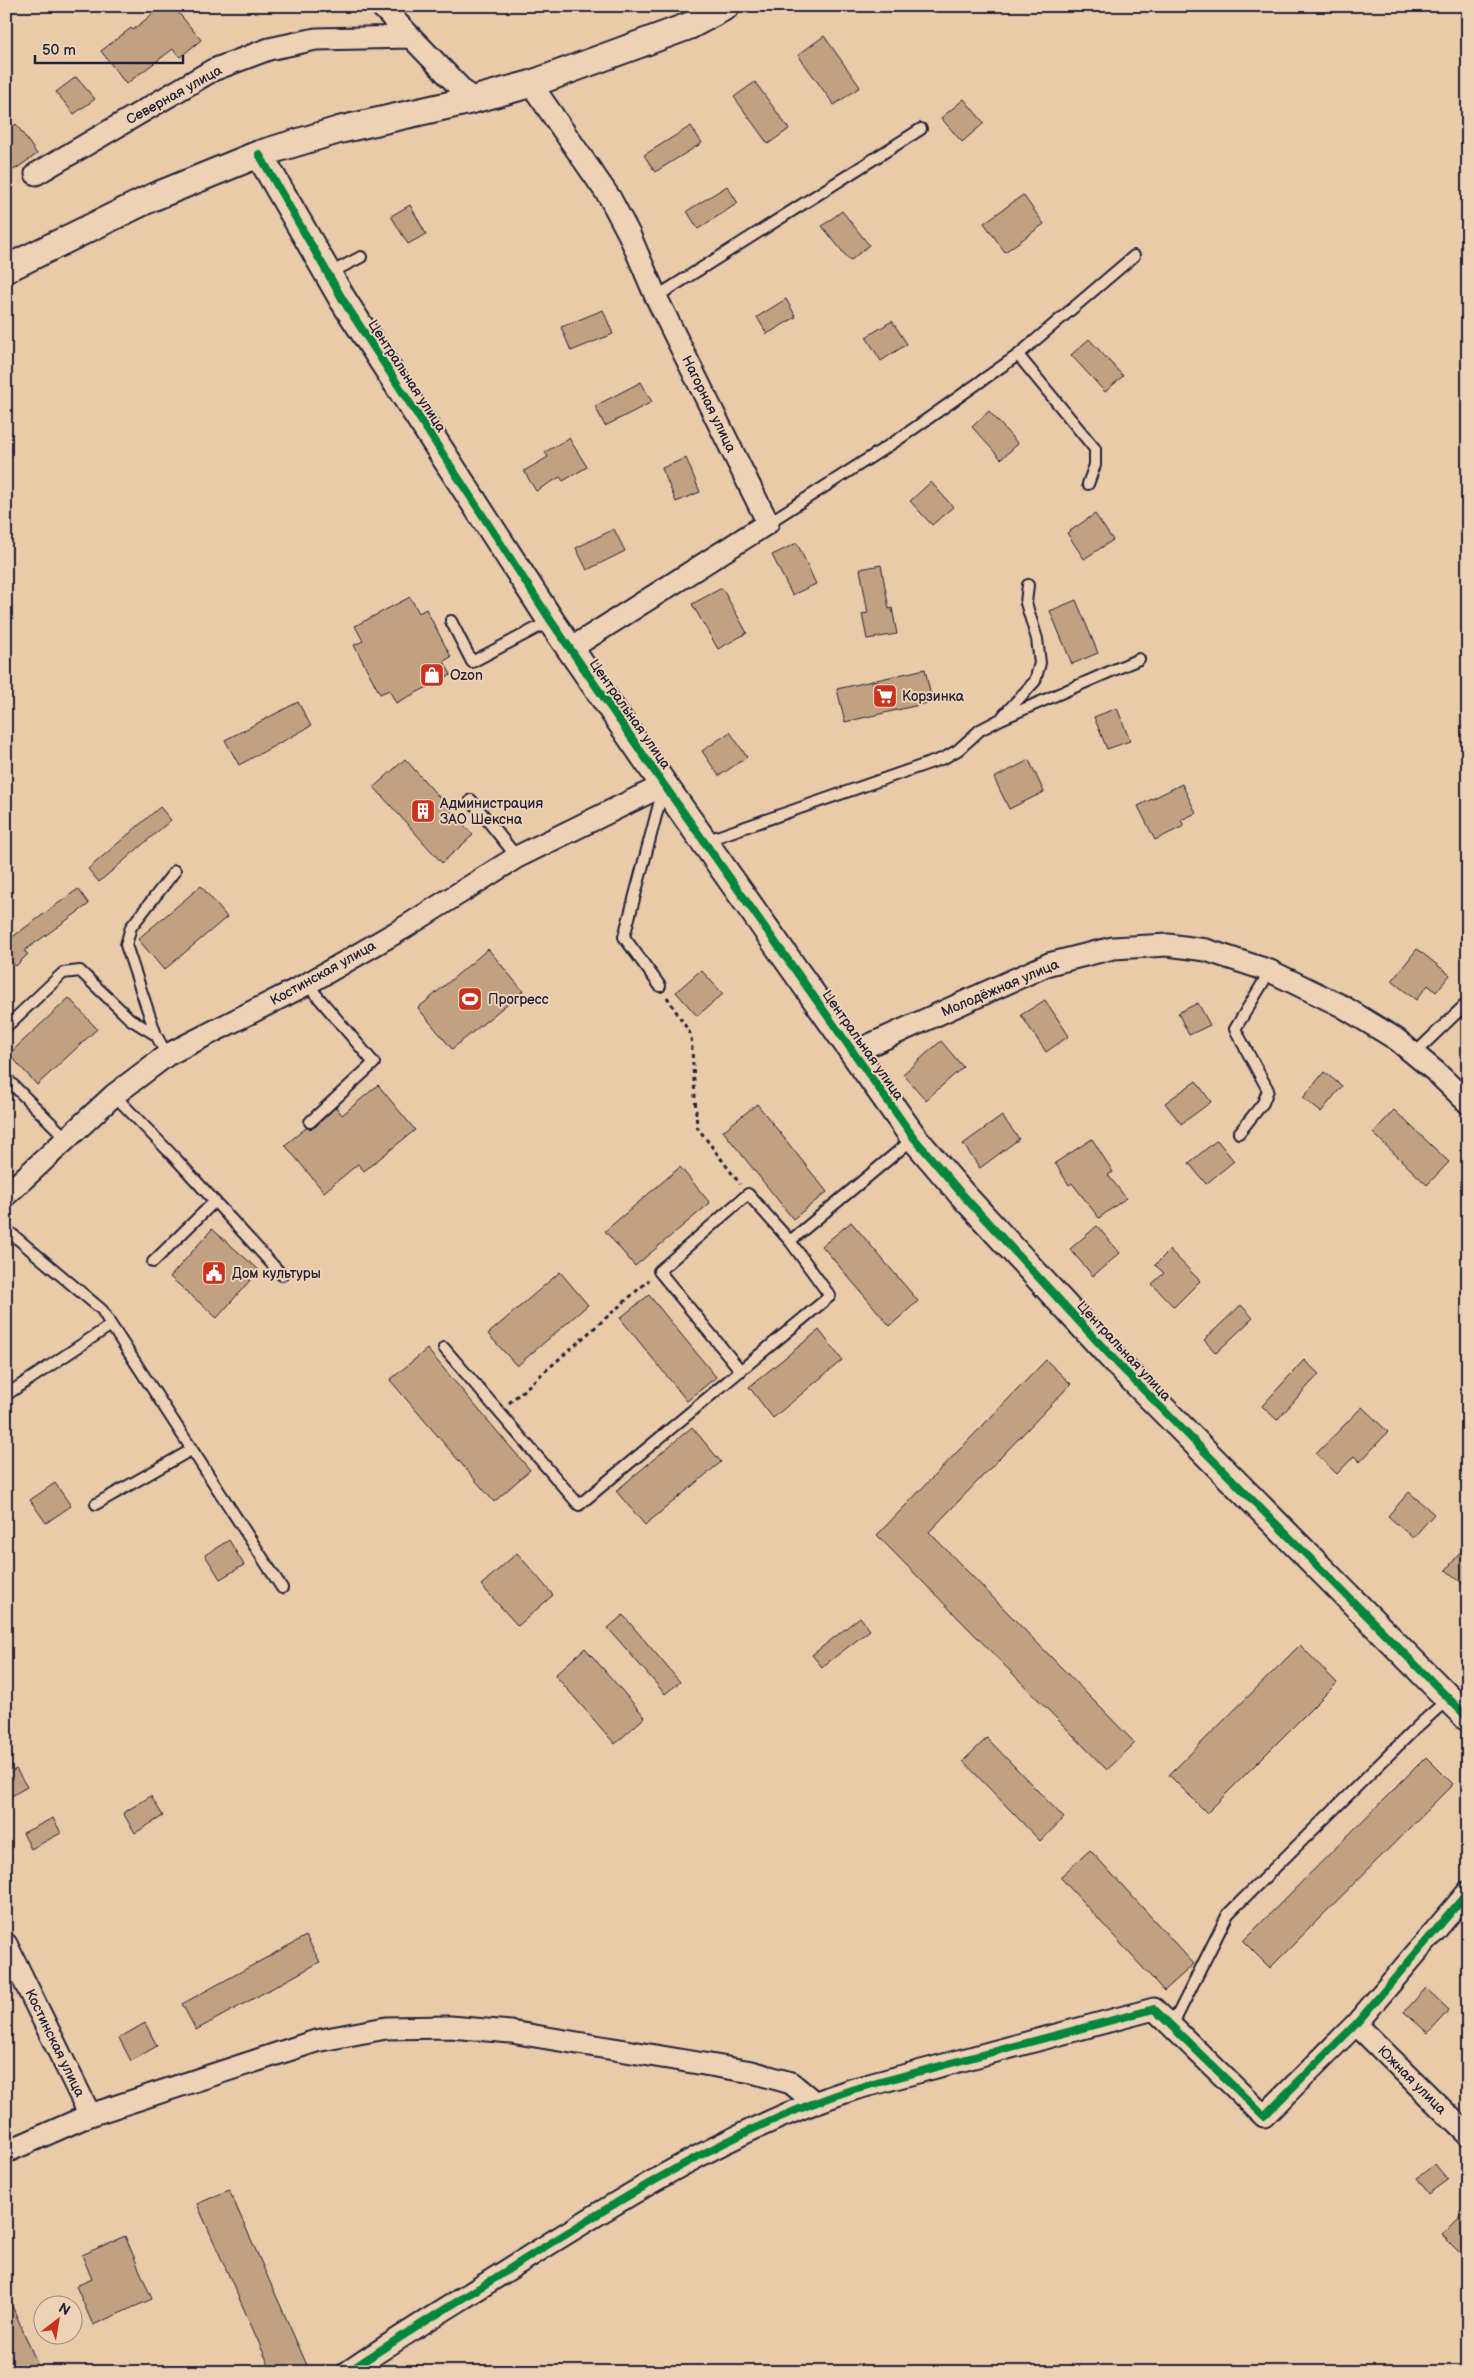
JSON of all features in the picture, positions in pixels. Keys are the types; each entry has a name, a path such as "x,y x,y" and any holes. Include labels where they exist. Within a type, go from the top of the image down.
{"street":[{"path":"381,6 472,100"},
{"path":"6,269 152,198 259,154 339,130 472,100 531,84 689,26 726,6"},
{"name":"Северная улица","path":"36,174 213,70 269,49 316,39 410,37"},
{"name":"Нагорная улица","path":"531,84 610,198 629,234 656,297 768,523"},
{"name":"Центральная улица","path":"259,154 327,275 551,621 852,1053 914,1138 962,1194 1120,1366 1448,1700 1468,1718"},
{"path":"570,649 768,523"},
{"name":"Костинская улица","path":"6,1195 68,1140 114,1095 167,1055 307,984 402,929 517,857 664,785"},
{"name":"Молодёжная улица","path":"852,1053 1049,964 1113,948 1168,945 1206,950 1270,971 1342,1006 1396,1039 1436,1072 1468,1103"},
{"path":"348,2372 558,2238 710,2148 814,2102 854,2088 1154,2009 1264,2116 1356,2024 1468,1892"},
{"name":"Костинская улица","path":"6,1944 90,2115"},
{"name":"Южная улица","path":"1356,2024 1468,2135"},
{"path":"6,2152 90,2115 316,2041 386,2028 450,2027 511,2032 752,2072 791,2082 814,2102"}],"lane":[{"path":"656,297 921,129"},
{"path":"768,523 899,438 1018,355 1134,256"},
{"path":"327,275 361,257"},
{"path":"1018,355 1095,449 1095,465 1088,484"},
{"path":"1001,719 1035,681 1040,663 1037,639 1026,602 1028,585"},
{"path":"451,621 472,662 551,621"},
{"path":"705,841 944,758 958,750 980,730 1001,719 1139,659"},
{"path":"660,986 624,937 664,785"},
{"path":"471,800 517,857"},
{"path":"167,1055 156,1034 126,945 131,926 175,871"},
{"path":"6,1027 63,974 80,971 130,1019 156,1034"},
{"path":"1238,1133 1263,1103 1268,1090 1235,1028 1270,971"},
{"path":"307,984 374,1063 310,1122"},
{"path":"1414,1054 1468,1002"},
{"path":"6,1078 68,1140"},
{"path":"114,1095 282,1275"},
{"path":"790,1241 914,1138"},
{"path":"444,1348 579,1505 741,1371 830,1296 790,1241 748,1194 659,1271 741,1371"},
{"path":"153,1262 214,1202"},
{"path":"6,1228 102,1310 282,1588"},
{"path":"6,1395 111,1326"},
{"path":"96,1504 191,1450"},
{"path":"1172,2026 1228,1914 1419,1726 1448,1700"}],"path":[{"path":"660,986 691,1035 697,1127 748,1194"},
{"path":"499,1412 659,1271"}],"building":[{"path":"162,6 173,6 201,40 180,57 173,49 126,84 101,51 131,28 133,30"},
{"path":"824,36 860,87 834,105 798,55"},
{"path":"76,77 95,99 74,114 56,92"},
{"path":"755,82 789,129 768,144 734,97"},
{"path":"964,99 984,123 962,142 941,118"},
{"path":"16,124 37,154 14,170 6,159 6,131"},
{"path":"691,126 702,143 655,172 644,155"},
{"path":"727,186 738,203 698,229 687,211"},
{"path":"1023,195 1044,224 1005,252 984,223"},
{"path":"410,205 426,234 408,244 391,216"},
{"path":"842,211 869,245 850,261 822,226"},
{"path":"786,299 796,317 767,334 757,317"},
{"path":"603,310 613,334 571,351 561,327"},
{"path":"892,321 907,344 881,361 866,337"},
{"path":"1089,339 1123,376 1105,392 1071,355"},
{"path":"641,382 652,402 605,426 595,406"},
{"path":"989,411 1018,444 1001,459 972,427"},
{"path":"569,438 587,467 563,481 560,477 536,491 524,471 548,457 545,452"},
{"path":"686,458 700,492 676,502 662,468"},
{"path":"931,482 953,507 932,525 910,501"},
{"path":"1095,514 1113,540 1084,559 1067,533"},
{"path":"614,529 625,551 587,570 576,548"},
{"path":"797,543 816,584 792,595 772,555"},
{"path":"881,565 889,609 892,608 897,634 867,639 862,614 868,613 860,569"},
{"path":"722,588 747,633 718,649 692,604"},
{"path":"410,597 419,613 426,609 451,657 444,661 451,675 396,703 389,690 380,694 354,645 363,641 355,626"},
{"path":"1076,600 1098,653 1072,664 1050,611"},
{"name":"Корзинка","path":"925,669 932,702 845,722 837,689"},
{"path":"298,702 311,726 239,765 225,740"},
{"path":"1117,708 1130,741 1107,749 1094,717"},
{"path":"730,732 747,757 719,776 702,751"},
{"name":"Администрация ЗАО Шексна","path":"405,759 473,835 442,863 374,787"},
{"path":"1029,760 1044,792 1009,809 994,778"},
{"path":"1182,784 1196,813 1181,820 1184,826 1155,840 1138,806"},
{"path":"160,807 171,820 99,882 88,869"},
{"path":"201,886 227,917 164,970 138,939"},
{"path":"78,889 89,904 24,951 28,954 16,966 10,961 6,964 6,934 11,938"},
{"name":"Прогресс","path":"488,949 523,991 452,1049 418,1008"},
{"path":"1417,949 1450,975 1436,992 1428,985 1416,1000 1392,981"},
{"path":"701,970 723,994 697,1016 676,992"},
{"path":"69,998 97,1029 37,1085 9,1054"},
{"path":"1045,1000 1069,1036 1046,1052 1021,1015"},
{"path":"1198,1003 1210,1025 1189,1035 1178,1013"},
{"path":"941,1041 963,1067 926,1100 903,1074"},
{"path":"1324,1072 1342,1086 1321,1112 1303,1098"},
{"path":"1196,1081 1211,1102 1181,1124 1165,1103"},
{"path":"378,1085 415,1130 364,1171 358,1164 324,1192 285,1145 306,1128 315,1127 336,1107 342,1115"},
{"path":"757,1104 827,1192 793,1219 723,1131"},
{"path":"1394,1110 1449,1162 1427,1185 1373,1133"},
{"path":"1002,1116 1019,1139 980,1168 963,1144"},
{"path":"1092,1139 1113,1172 1108,1175 1126,1198 1099,1218 1072,1183 1069,1185 1055,1163"},
{"path":"1217,1140 1234,1161 1206,1184 1189,1163"},
{"path":"680,1167 710,1203 635,1266 605,1231"},
{"path":"851,1222 918,1301 890,1326 822,1246"},
{"path":"1097,1226 1120,1253 1093,1276 1070,1249"},
{"name":"Дом культуры","path":"212,1229 259,1270 217,1318 170,1277"},
{"path":"1170,1250 1200,1281 1174,1307 1152,1284 1164,1273 1155,1265"},
{"path":"560,1272 588,1305 517,1366 488,1334"},
{"path":"649,1295 716,1377 687,1401 620,1318"},
{"path":"1241,1305 1253,1318 1216,1353 1204,1340"},
{"path":"819,1330 842,1360 773,1418 749,1387"},
{"path":"427,1349 530,1470 494,1502 390,1380"},
{"path":"1046,1360 1071,1384 929,1532 1135,1743 1107,1770 877,1535"},
{"path":"1304,1360 1319,1374 1277,1420 1262,1406"},
{"path":"1362,1407 1388,1432 1360,1462 1354,1456 1337,1474 1316,1454"},
{"path":"692,1427 721,1462 645,1525 616,1491"},
{"path":"55,1483 71,1506 46,1523 30,1500"},
{"path":"1409,1492 1434,1514 1413,1538 1388,1516"},
{"path":"229,1540 244,1565 220,1579 205,1555"},
{"path":"1468,1543 1468,1588 1446,1570"},
{"path":"517,1553 553,1595 518,1626 481,1585"},
{"path":"623,1615 680,1682 665,1694 608,1628"},
{"path":"860,1617 870,1630 822,1667 812,1655"},
{"path":"1300,1645 1337,1683 1207,1813 1169,1775"},
{"path":"585,1648 645,1717 615,1744 555,1675"},
{"path":"987,1738 1064,1818 1040,1841 963,1761"},
{"path":"1426,1757 1453,1784 1270,1968 1243,1941"},
{"path":"16,1769 27,1787 6,1799 6,1775"},
{"path":"151,1796 163,1816 135,1833 123,1813"},
{"path":"53,1818 61,1833 31,1849 23,1833"},
{"path":"1090,1850 1194,1964 1164,1991 1060,1877"},
{"path":"306,1936 320,1962 196,2030 182,2004"},
{"path":"1426,1988 1449,2010 1428,2033 1404,2012"},
{"path":"145,2023 157,2046 131,2061 119,2038"},
{"path":"1435,2164 1448,2180 1429,2194 1417,2178"},
{"path":"229,2190 310,2372 272,2372 197,2204"},
{"path":"1468,2209 1468,2261 1442,2235"},
{"path":"125,2236 152,2299 93,2325 82,2296 76,2286 92,2279 82,2255"},
{"path":"6,2292 41,2372 6,2372"}],"cycle path":[{"path":"259,154 343,300 551,621 664,785 914,1138 961,1193 1120,1366 1468,1718"},
{"path":"348,2372 557,2239 680,2166 765,2123 854,2089 1154,2009 1264,2116 1356,2024 1468,1892"}],"place":[{"name":"Ozon","path":"432,675"},
{"name":"Корзинка","path":"885,696"},
{"name":"Администрация ЗАО Шексна","path":"423,811"},
{"name":"Прогресс","path":"470,999"},
{"name":"Дом культуры","path":"214,1273"}]}
